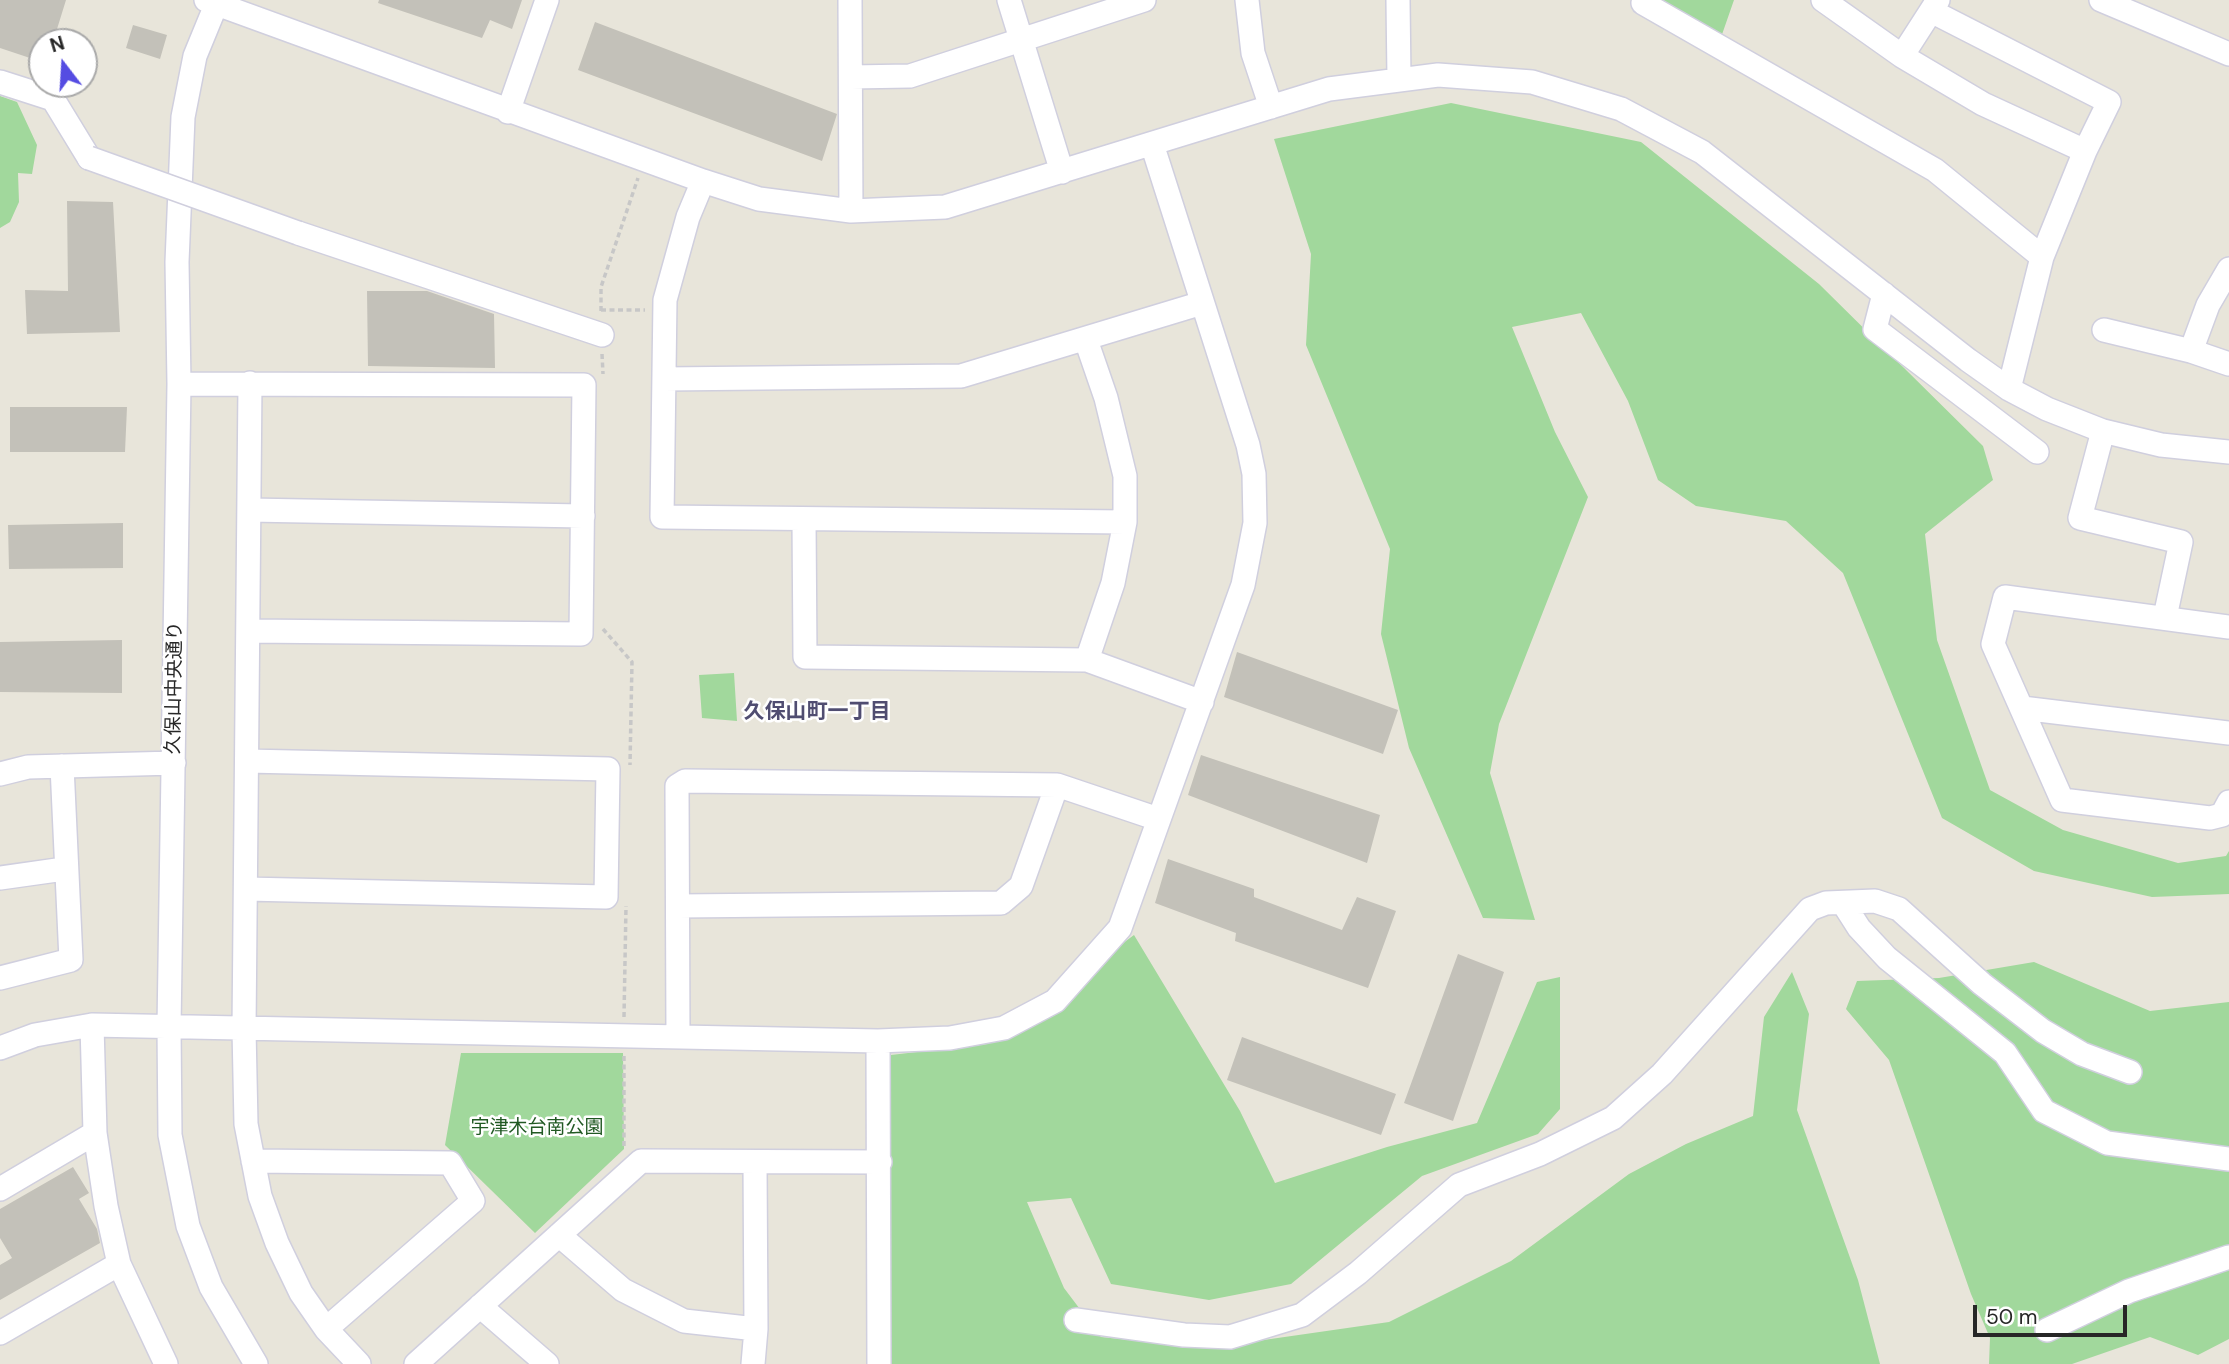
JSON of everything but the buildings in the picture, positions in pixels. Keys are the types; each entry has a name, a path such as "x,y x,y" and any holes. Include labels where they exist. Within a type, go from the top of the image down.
{"street":[{"path":"508,112 548,0"},
{"path":"850,0 851,211"},
{"path":"1009,0 1062,172"},
{"path":"851,77 910,76 1144,0"},
{"path":"1247,0 1253,53 1271,107"},
{"path":"1398,0 1399,79"},
{"path":"1644,0 1643,3 1935,170 2042,257"},
{"path":"1823,0 1902,56 1983,104 2085,151"},
{"path":"2101,0 2229,54"},
{"path":"213,1 508,112 703,181 759,199 851,211 945,207 1329,89 1438,75 1532,82 1592,98 1636,115 1676,135 1719,163 1968,360 2009,389 2047,409 2103,431 2161,445 2229,452"},
{"name":"久保山中央通り","path":"213,1 195,56 183,117 177,262 179,384 169,1027 170,1135 188,1226 211,1287 256,1364"},
{"path":"1902,56 1935,6 2109,102 2085,151 2042,257 2009,389"},
{"path":"0,82 53,99 89,158 298,233 602,335"},
{"path":"0,1048 35,1035 92,1025 878,1041 950,1038 1004,1028 1055,1001 1120,928 1243,585 1255,523 1254,474 1248,445 1152,144"},
{"path":"703,181 688,217 665,310 663,517 1125,522"},
{"path":"2191,351 2208,305 2229,269"},
{"path":"1884,294 1875,330 2037,452"},
{"path":"664,379 961,376 1202,303"},
{"path":"2104,330 2191,351 2229,364"},
{"path":"1086,340 1106,398 1125,476 1125,522 1114,583 1087,660"},
{"path":"250,383 244,1029 246,1124 260,1196 277,1243 301,1293 326,1329 359,1364"},
{"path":"179,384 584,385 581,634 248,631"},
{"path":"2103,431 2080,518 2181,542 2165,617"},
{"path":"249,510 583,516"},
{"path":"804,519 805,657 1087,660 1202,702"},
{"path":"2229,627 2005,597 1993,645 2063,800 2210,818 2222,815 2229,802"},
{"path":"2022,708 2229,733"},
{"path":"246,889 606,897 608,769 247,761"},
{"path":"0,774 28,767 174,763"},
{"path":"0,978 71,960 64,869 62,766"},
{"path":"678,1037 677,786 685,781 1057,785 1158,819"},
{"path":"678,906 1002,903 1021,886 1057,785"},
{"path":"0,878 64,869"},
{"path":"1076,1320 1184,1335 1230,1338 1302,1315 1358,1273 1459,1185 1540,1154 1613,1118 1662,1074 1810,909 1826,903 1875,901 1899,909 1982,984 2043,1031 2082,1054 2130,1072"},
{"path":"1843,903 1859,928 1886,958 2005,1054 2044,1111 2107,1143 2229,1159"},
{"path":"92,1025 94,1133 106,1206 119,1264 166,1364"},
{"path":"878,1041 879,1364"},
{"path":"0,1189 94,1133"},
{"path":"253,1161 450,1163 473,1200 326,1329"},
{"path":"416,1364 641,1161 880,1162"},
{"path":"753,1364 757,1329 755,1163"},
{"path":"559,1235 623,1290 684,1321 757,1329"},
{"path":"2047,1330 2129,1291 2229,1257"},
{"path":"0,1332 119,1264"},
{"path":"480,1307 547,1364"}],"path":[{"path":"601,310 665,310"}],"green space":[{"path":"1644,0 1734,0 1718,46"},
{"path":"0,96 17,102 37,145 32,174 18,173 19,202 10,222 0,228"},
{"path":"1451,103 1641,142 1819,284 1983,446 1993,480 1925,534 1937,640 1990,790 2063,830 2178,863 2226,856 2229,851 2229,894 2152,897 2034,871 1942,818 1843,573 1786,521 1696,506 1658,480 1628,401 1581,313 1512,327 1555,432 1588,497 1499,724 1490,773 1535,920 1483,918 1409,748 1381,634 1390,549 1306,345 1311,254 1274,139"},
{"path":"734,673 737,721 702,718 699,675"},
{"path":"1134,935 1240,1111 1275,1183 1387,1147 1477,1123 1537,982 1560,977 1560,1109 1538,1134 1422,1176 1291,1284 1209,1300 1111,1284 1071,1198 1027,1202 1064,1288 1101,1337 1208,1348 1389,1322 1511,1261 1629,1174 1686,1144 1753,1116 1764,1017 1792,972 1809,1014 1797,1110 1858,1280 1880,1364 885,1364 882,1056 987,1044"},
{"path":"2034,962 2150,1011 2229,1002 2229,1339 2198,1355 2150,1337 2072,1364 1989,1364 1990,1338 1971,1294 1889,1060 1846,1009 1857,981 1939,978"},
{"name":"宇津木台南公園","path":"461,1053 623,1053 624,1149 535,1233 445,1145"}],"district":[{"name":"久保山町一丁目","path":"817,712"}]}
